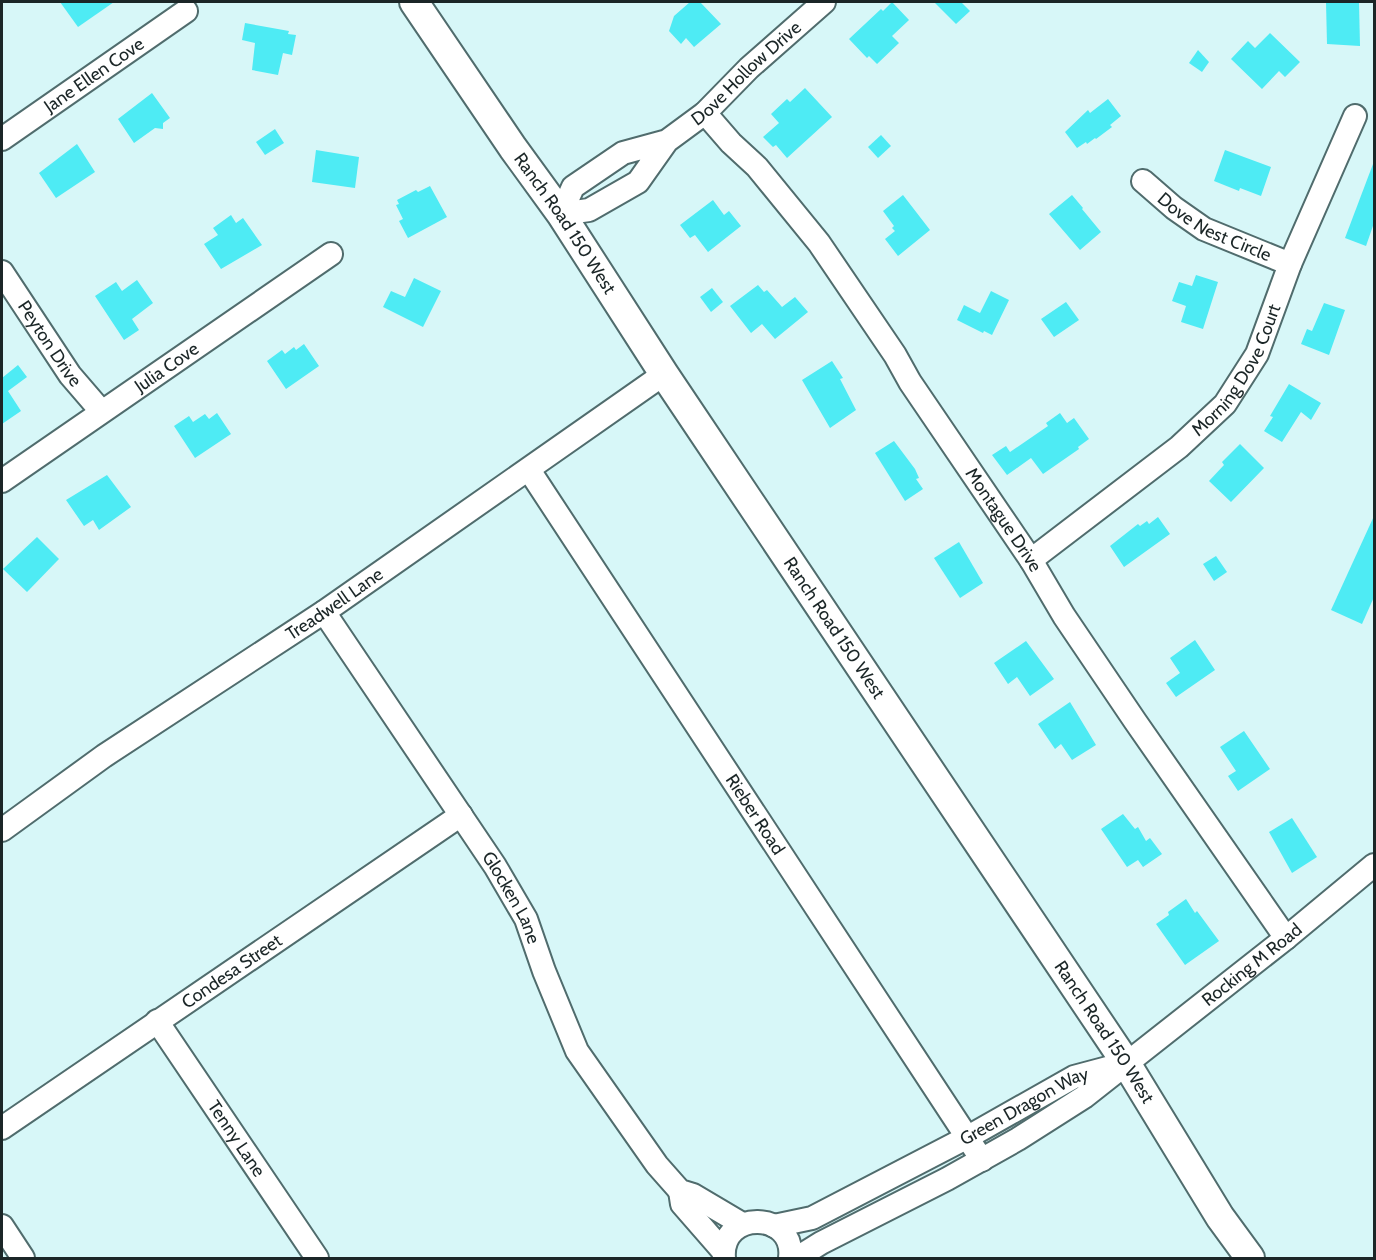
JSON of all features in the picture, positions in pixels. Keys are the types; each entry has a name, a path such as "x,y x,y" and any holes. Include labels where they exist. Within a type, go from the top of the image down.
{"main road":[{"name":"Ranch Road 150 West","path":"414,2 513,148 561,214 664,374 1126,1063 1220,1217 1250,1258"}],"street":[{"name":"Dove Hollow Drive","path":"561,214 589,210 638,182 667,141 705,113 749,68 824,2"},
{"name":"Jane Ellen Cove","path":"2,139 186,11"},
{"name":"Montague Drive","path":"705,113 731,143 757,167 819,243 1031,560 1064,616 1286,938"},
{"name":"Morning Dove Court","path":"1031,560 1179,447 1225,405 1257,354 1290,264 1355,116"},
{"name":"Dove Hollow Drive","path":"561,214 573,187 623,153 667,141"},
{"name":"Dove Nest Circle","path":"1143,181 1174,208 1204,229 1290,264"},
{"name":"Julia Cove","path":"2,481 100,411 331,254"},
{"name":"Peyton Drive","path":"2,272 70,375 100,411"},
{"name":"Treadwell Lane","path":"2,830 104,756 324,612 664,374"},
{"name":"Rieber Road","path":"529,470 982,1160"},
{"name":"Glocken Lane","path":"324,612 495,866 526,919 544,970 578,1052 657,1165 680,1191 693,1195 742,1224"},
{"name":"Condesa Street","path":"2,1128 460,815"},
{"name":"Rocking M Road","path":"1126,1063 1286,938 1374,864"},
{"name":"Tenny Lane","path":"157,1021 317,1258"},
{"name":"Green Dragon Way","path":"742,1224 753,1221 774,1226 812,1218 968,1137 1074,1077 1126,1063"},
{"name":"Green Dragon Way","path":"797,1258 820,1243 947,1179 1018,1139 1084,1097 1126,1063"},
{"name":"Glocken Lane","path":"680,1191 682,1204 723,1255"},
{"path":"723,1255 726,1240 742,1224"},
{"path":"2,1226 23,1258"},
{"path":"774,1226 783,1233 788,1242 790,1258"}],"building":[{"path":"60,2 114,2 78,27"},
{"path":"690,2 700,2 721,24 694,47 686,38 681,44 669,31 674,16"},
{"path":"892,2 909,20 892,36 899,43 877,64 869,56 867,58 849,39 881,9 883,11"},
{"path":"934,2 961,2 970,11 956,24"},
{"path":"1326,2 1359,2 1360,46 1327,44"},
{"path":"245,23 289,31 288,34 296,35 292,55 283,53 278,75 252,70 255,43 242,40"},
{"path":"1270,33 1300,62 1285,77 1279,71 1262,89 1231,59 1248,41 1255,48"},
{"path":"1198,50 1209,62 1202,72 1189,63"},
{"path":"805,88 832,117 787,158 776,145 773,147 763,137 779,123 771,114 787,99 790,102"},
{"path":"152,93 170,118 163,123 163,129 155,128 134,143 118,119"},
{"path":"1108,99 1121,116 1110,125 1112,127 1096,139 1077,148 1065,132 1088,110 1090,113"},
{"path":"275,129 284,143 265,155 256,142"},
{"path":"881,135 891,146 878,158 868,147"},
{"path":"77,144 95,172 56,198 39,173"},
{"path":"316,150 359,157 355,188 312,182"},
{"path":"1225,150 1271,167 1261,196 1240,188 1239,191 1214,181"},
{"path":"1373,164 1374,223 1366,246 1345,238"},
{"path":"430,186 447,217 408,238 399,221 403,219 396,205 399,204 397,200"},
{"path":"903,195 930,230 898,256 885,239 895,231 883,211"},
{"path":"1072,195 1101,232 1080,250 1049,214"},
{"path":"713,200 724,215 729,211 741,226 708,252 695,235 690,238 680,225"},
{"path":"231,215 236,223 243,218 262,245 221,269 204,244 218,235 213,228"},
{"path":"1196,275 1218,282 1203,329 1181,322 1186,306 1172,301 1179,282 1192,286"},
{"path":"414,278 441,291 423,327 383,307 391,291 405,297"},
{"path":"137,280 153,303 132,319 139,330 124,340 95,296 116,282 122,291"},
{"path":"758,285 764,292 767,290 782,307 795,297 808,312 775,339 762,324 751,333 730,306"},
{"path":"712,288 723,302 711,312 700,297"},
{"path":"991,291 1009,300 992,335 957,320 964,305 980,313"},
{"path":"1066,302 1079,320 1054,337 1041,319"},
{"path":"1324,303 1345,310 1329,355 1301,344 1307,329 1312,331"},
{"path":"304,344 319,366 286,389 267,361 282,350 285,354 294,347 296,350"},
{"path":"832,361 843,378 840,379 856,410 830,428 802,380"},
{"path":"18,365 27,377 8,391 21,411 2,424 2,378"},
{"path":"1289,384 1321,403 1311,420 1301,412 1282,442 1264,431"},
{"path":"217,413 231,434 195,458 174,426 189,416 193,422 205,414 209,419"},
{"path":"1060,413 1067,423 1074,418 1089,439 1078,447 1079,449 1043,474 1031,458 1007,475 992,455 1006,446 1010,452 1048,426 1046,423"},
{"path":"894,441 915,469 919,478 916,479 923,489 905,501 875,453"},
{"path":"1240,444 1264,468 1231,502 1209,481 1224,465 1222,462"},
{"path":"107,475 131,507 99,530 93,520 84,526 66,500"},
{"path":"1374,516 1374,597 1362,624 1331,610"},
{"path":"1158,517 1170,534 1124,567 1110,546 1138,524 1140,526 1147,521 1149,524"},
{"path":"37,537 59,559 27,592 3,569"},
{"path":"959,542 983,583 960,598 934,558"},
{"path":"1216,556 1227,572 1214,581 1203,564"},
{"path":"1195,640 1215,670 1176,697 1166,683 1180,673 1170,658"},
{"path":"1026,641 1054,679 1030,696 1017,677 1008,684 994,663"},
{"path":"1070,702 1096,745 1072,760 1061,744 1055,749 1038,724"},
{"path":"1244,731 1270,769 1238,791 1228,776 1236,771 1220,747"},
{"path":"1123,814 1135,829 1138,827 1146,841 1150,838 1162,854 1143,867 1138,860 1127,867 1101,829"},
{"path":"1292,818 1317,857 1292,873 1269,832"},
{"path":"1186,899 1219,941 1185,965 1156,924"}]}
